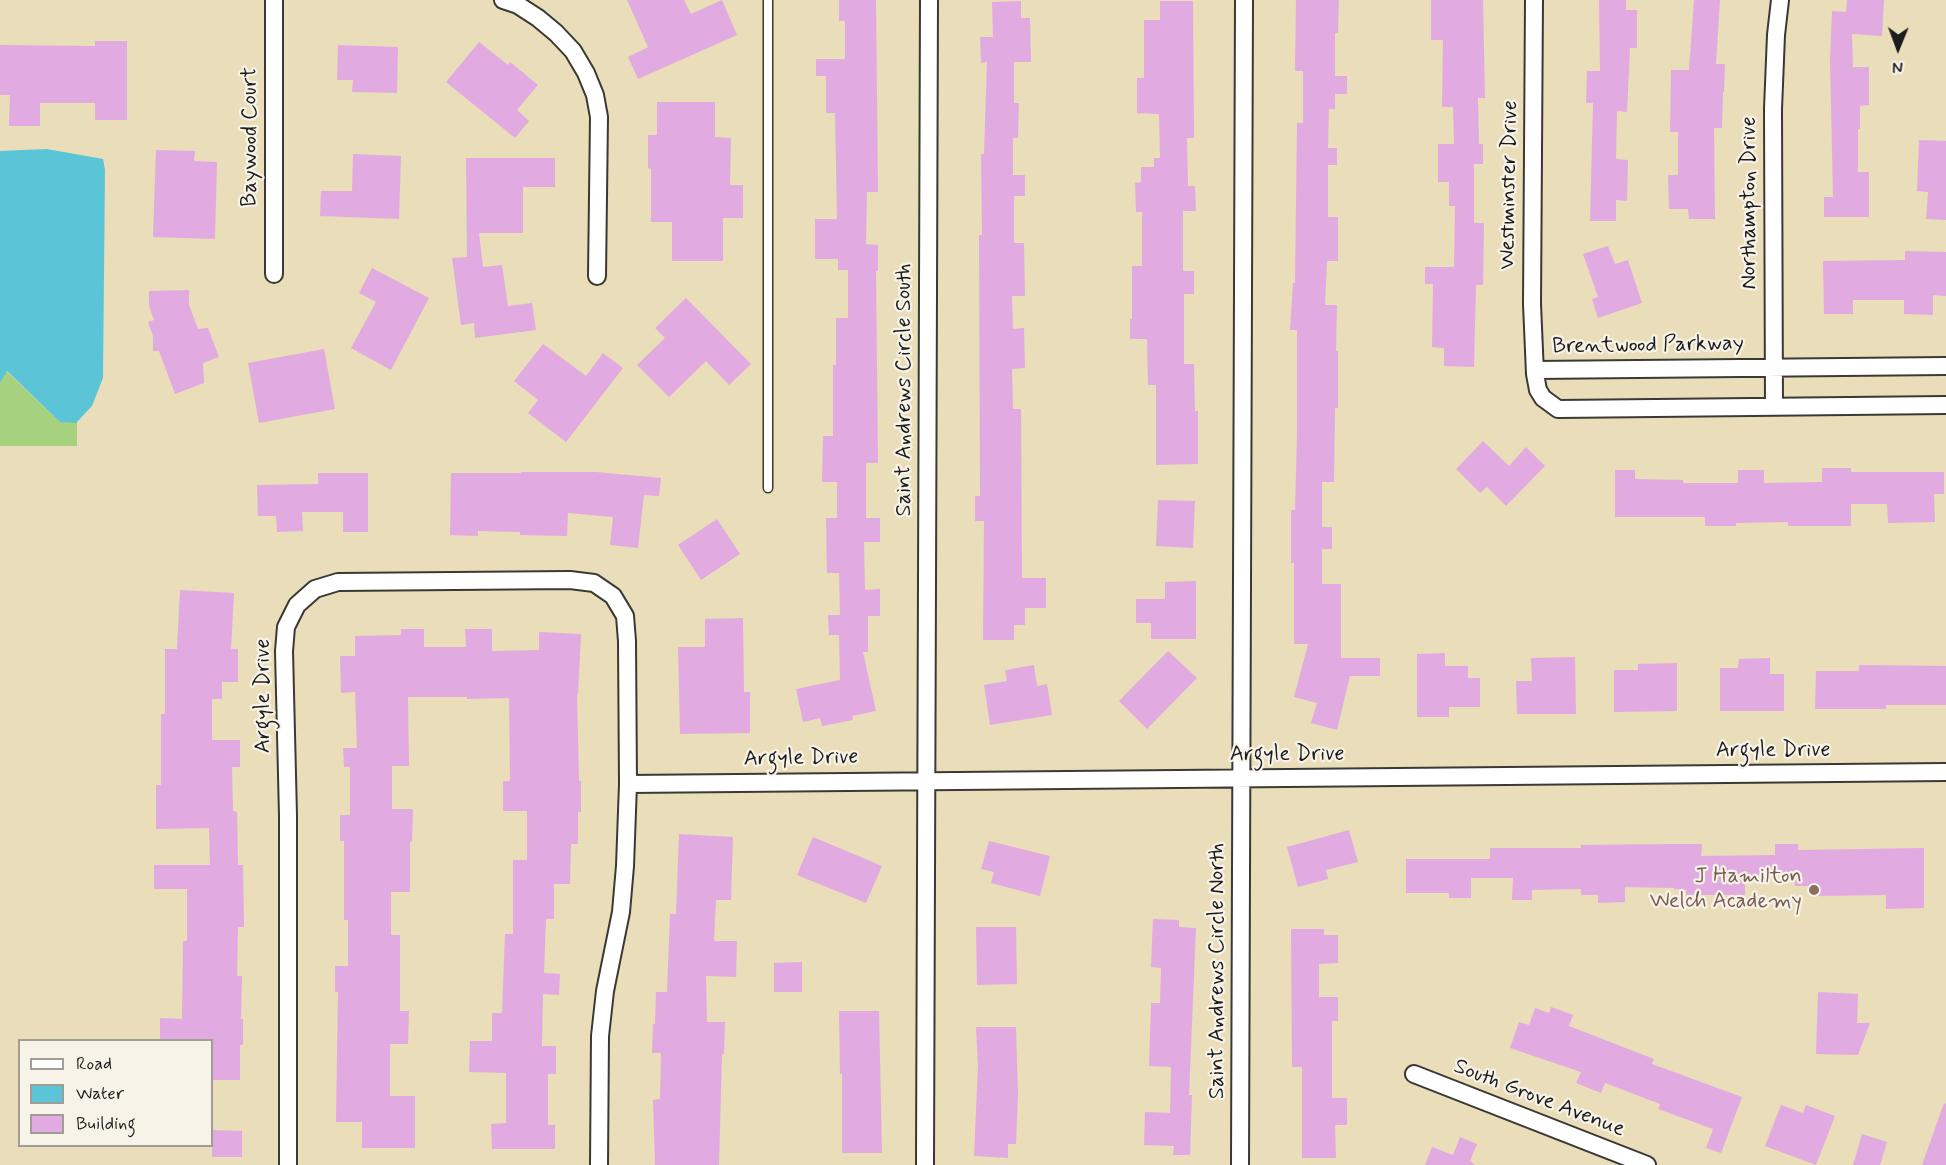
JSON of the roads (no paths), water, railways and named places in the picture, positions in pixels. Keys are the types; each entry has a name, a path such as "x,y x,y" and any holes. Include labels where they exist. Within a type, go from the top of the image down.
{"street":[{"name":"Baywood Court","path":"274,0 274,274"},
{"path":"503,0 538,18 556,33 573,51 595,95 599,117 597,276"},
{"name":"Saint Andrews Circle South","path":"926,780 928,0"},
{"path":"1240,778 1244,0"},
{"name":"Westminster Drive","path":"1534,0 1532,304 1535,370"},
{"name":"Northampton Drive","path":"1774,407 1773,109 1780,0"},
{"name":"Brentwood Parkway","path":"1946,366 1535,370 1538,390 1543,398 1558,409 1946,405"},
{"name":"Argyle Drive","path":"288,1165 288,816 284,651 286,627 297,605 315,589 338,582 570,580 594,583 613,596 625,616 627,641 628,784 625,866 621,912 605,991 600,1036 598,1165"},
{"name":"Argyle Drive","path":"628,784 1946,772"},
{"name":"Saint Andrews Circle North","path":"1240,778 1240,1165"},
{"path":"925,1165 926,780"},
{"name":"South Grove Avenue","path":"1414,1074 1647,1165"}],"lane":[{"path":"768,0 768,488"}],"water":[{"path":"47,149 103,159 105,170 103,378 92,406 76,423 60,422 7,371 0,383 0,151"}],"place":[{"name":"J Hamilton Welch Academy","path":"1814,890"}]}
